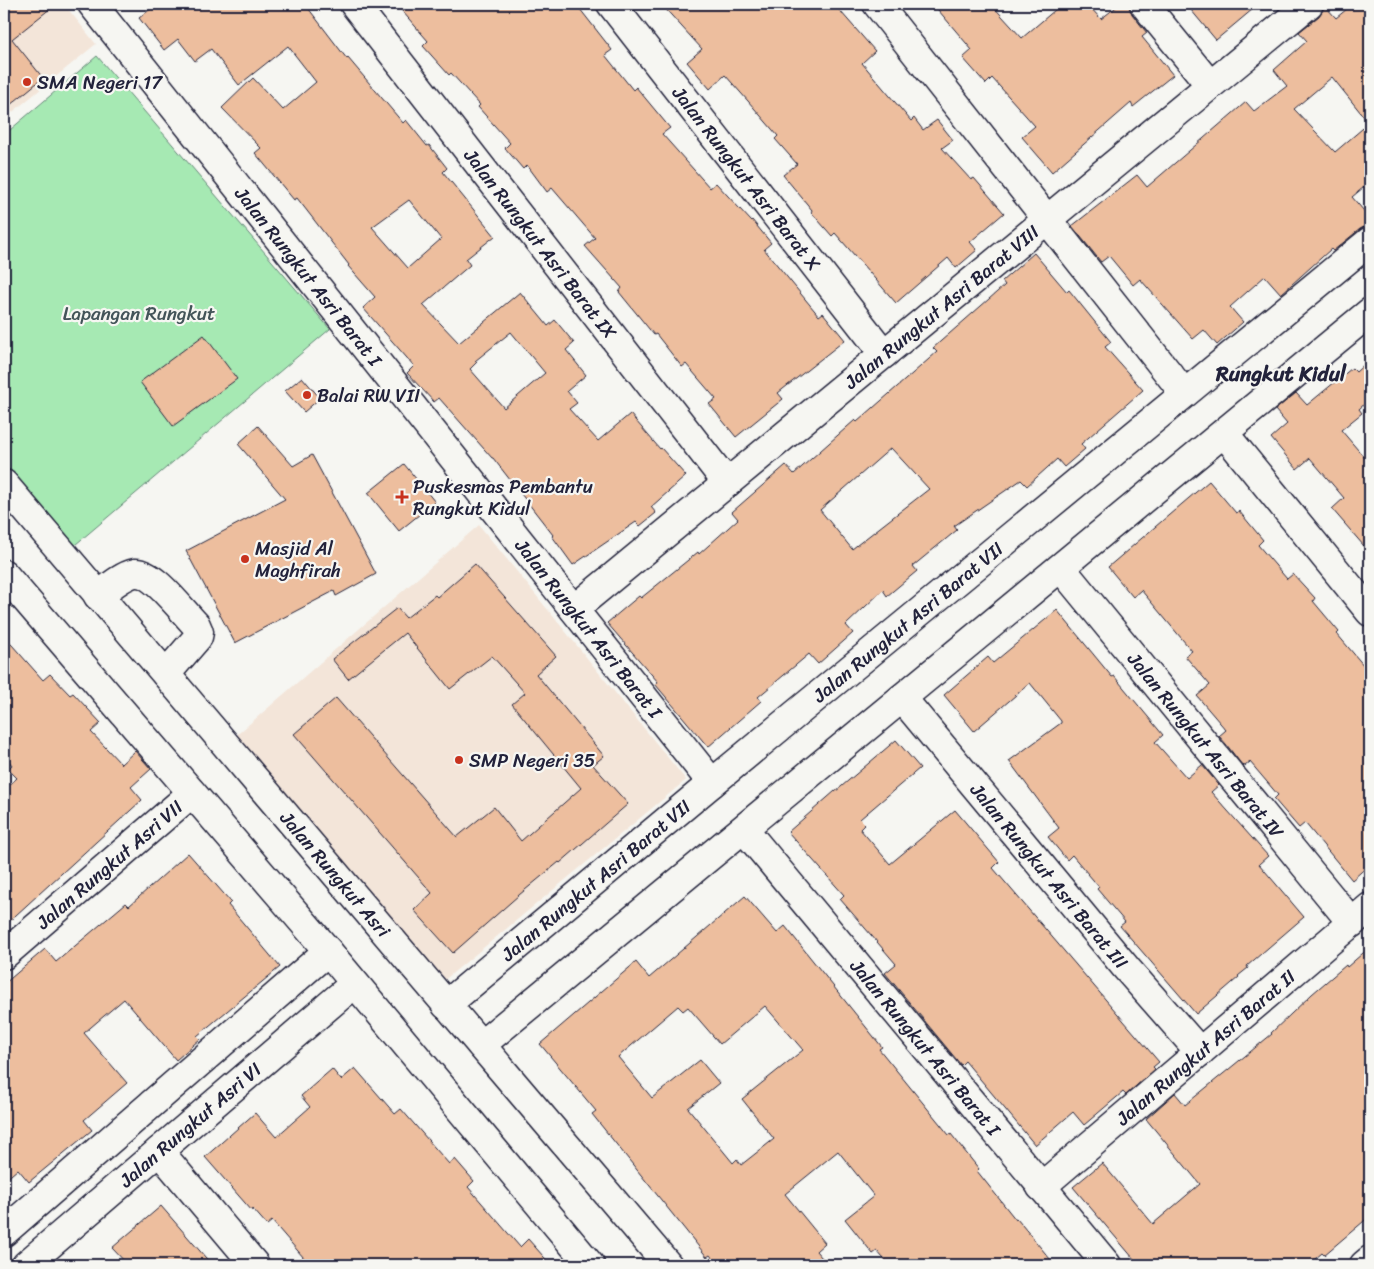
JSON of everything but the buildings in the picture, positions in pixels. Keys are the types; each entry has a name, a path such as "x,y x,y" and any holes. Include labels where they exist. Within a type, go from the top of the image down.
{"street":[{"name":"Jalan Rungkut Asri Barat I","path":"92,4 712,783"},
{"name":"Jalan Rungkut Asri Barat IX","path":"354,4 728,483"},
{"name":"Jalan Rungkut Asri Barat X","path":"611,4 884,354"},
{"path":"876,4 1184,393"},
{"path":"1144,4 1210,85"},
{"name":"Jalan Rungkut Asri Barat VIII","path":"574,610 1309,4"},
{"name":"Jalan Rungkut Asri Barat VII","path":"446,1006 712,783 1370,240"},
{"path":"481,1045 1370,312"},
{"path":"1224,433 1370,612"},
{"name":"Jalan Rungkut Asri","path":"4,484 668,1265"},
{"name":"Jalan Rungkut Asri Barat IV","path":"1061,568 1361,915"},
{"path":"98,596 113,584 134,573 145,575 155,581 196,625 199,632 198,637 166,674"},
{"path":"4,574 328,951 590,1265"},
{"name":"Jalan Rungkut Asri Barat III","path":"902,698 1127,969 1200,1052"},
{"name":"Jalan Rungkut Asri VII","path":"4,955 192,793"},
{"name":"Jalan Rungkut Asri Barat I","path":"744,829 1107,1265"},
{"name":"Jalan Rungkut Asri Barat II","path":"1041,1187 1361,915"},
{"path":"4,1232 328,951"},
{"name":"Jalan Rungkut Asri VI","path":"26,1265 354,984"},
{"path":"159,1151 255,1265"},
{"path":"1364,1265 1370,1260"}],"shaded area":[{"name":"SMA Negeri 17","path":"4,4 64,4 96,44 4,119"},
{"name":"SMP Negeri 35","path":"479,525 686,780 442,982 232,739"}],"green space":[{"name":"Lapangan Rungkut","path":"97,56 330,329 69,550 4,473 4,135"}],"place":[{"name":"SMA Negeri 17","path":"27,82"},
{"name":"Balai RW VII","path":"307,395"},
{"name":"Puskesmas Pembantu Rungkut Kidul","path":"402,497"},
{"name":"Masjid Al Maghfirah","path":"245,559"},
{"name":"SMP Negeri 35","path":"459,760"}],"district":[{"name":"Rungkut Kidul","path":"1281,374"}]}
